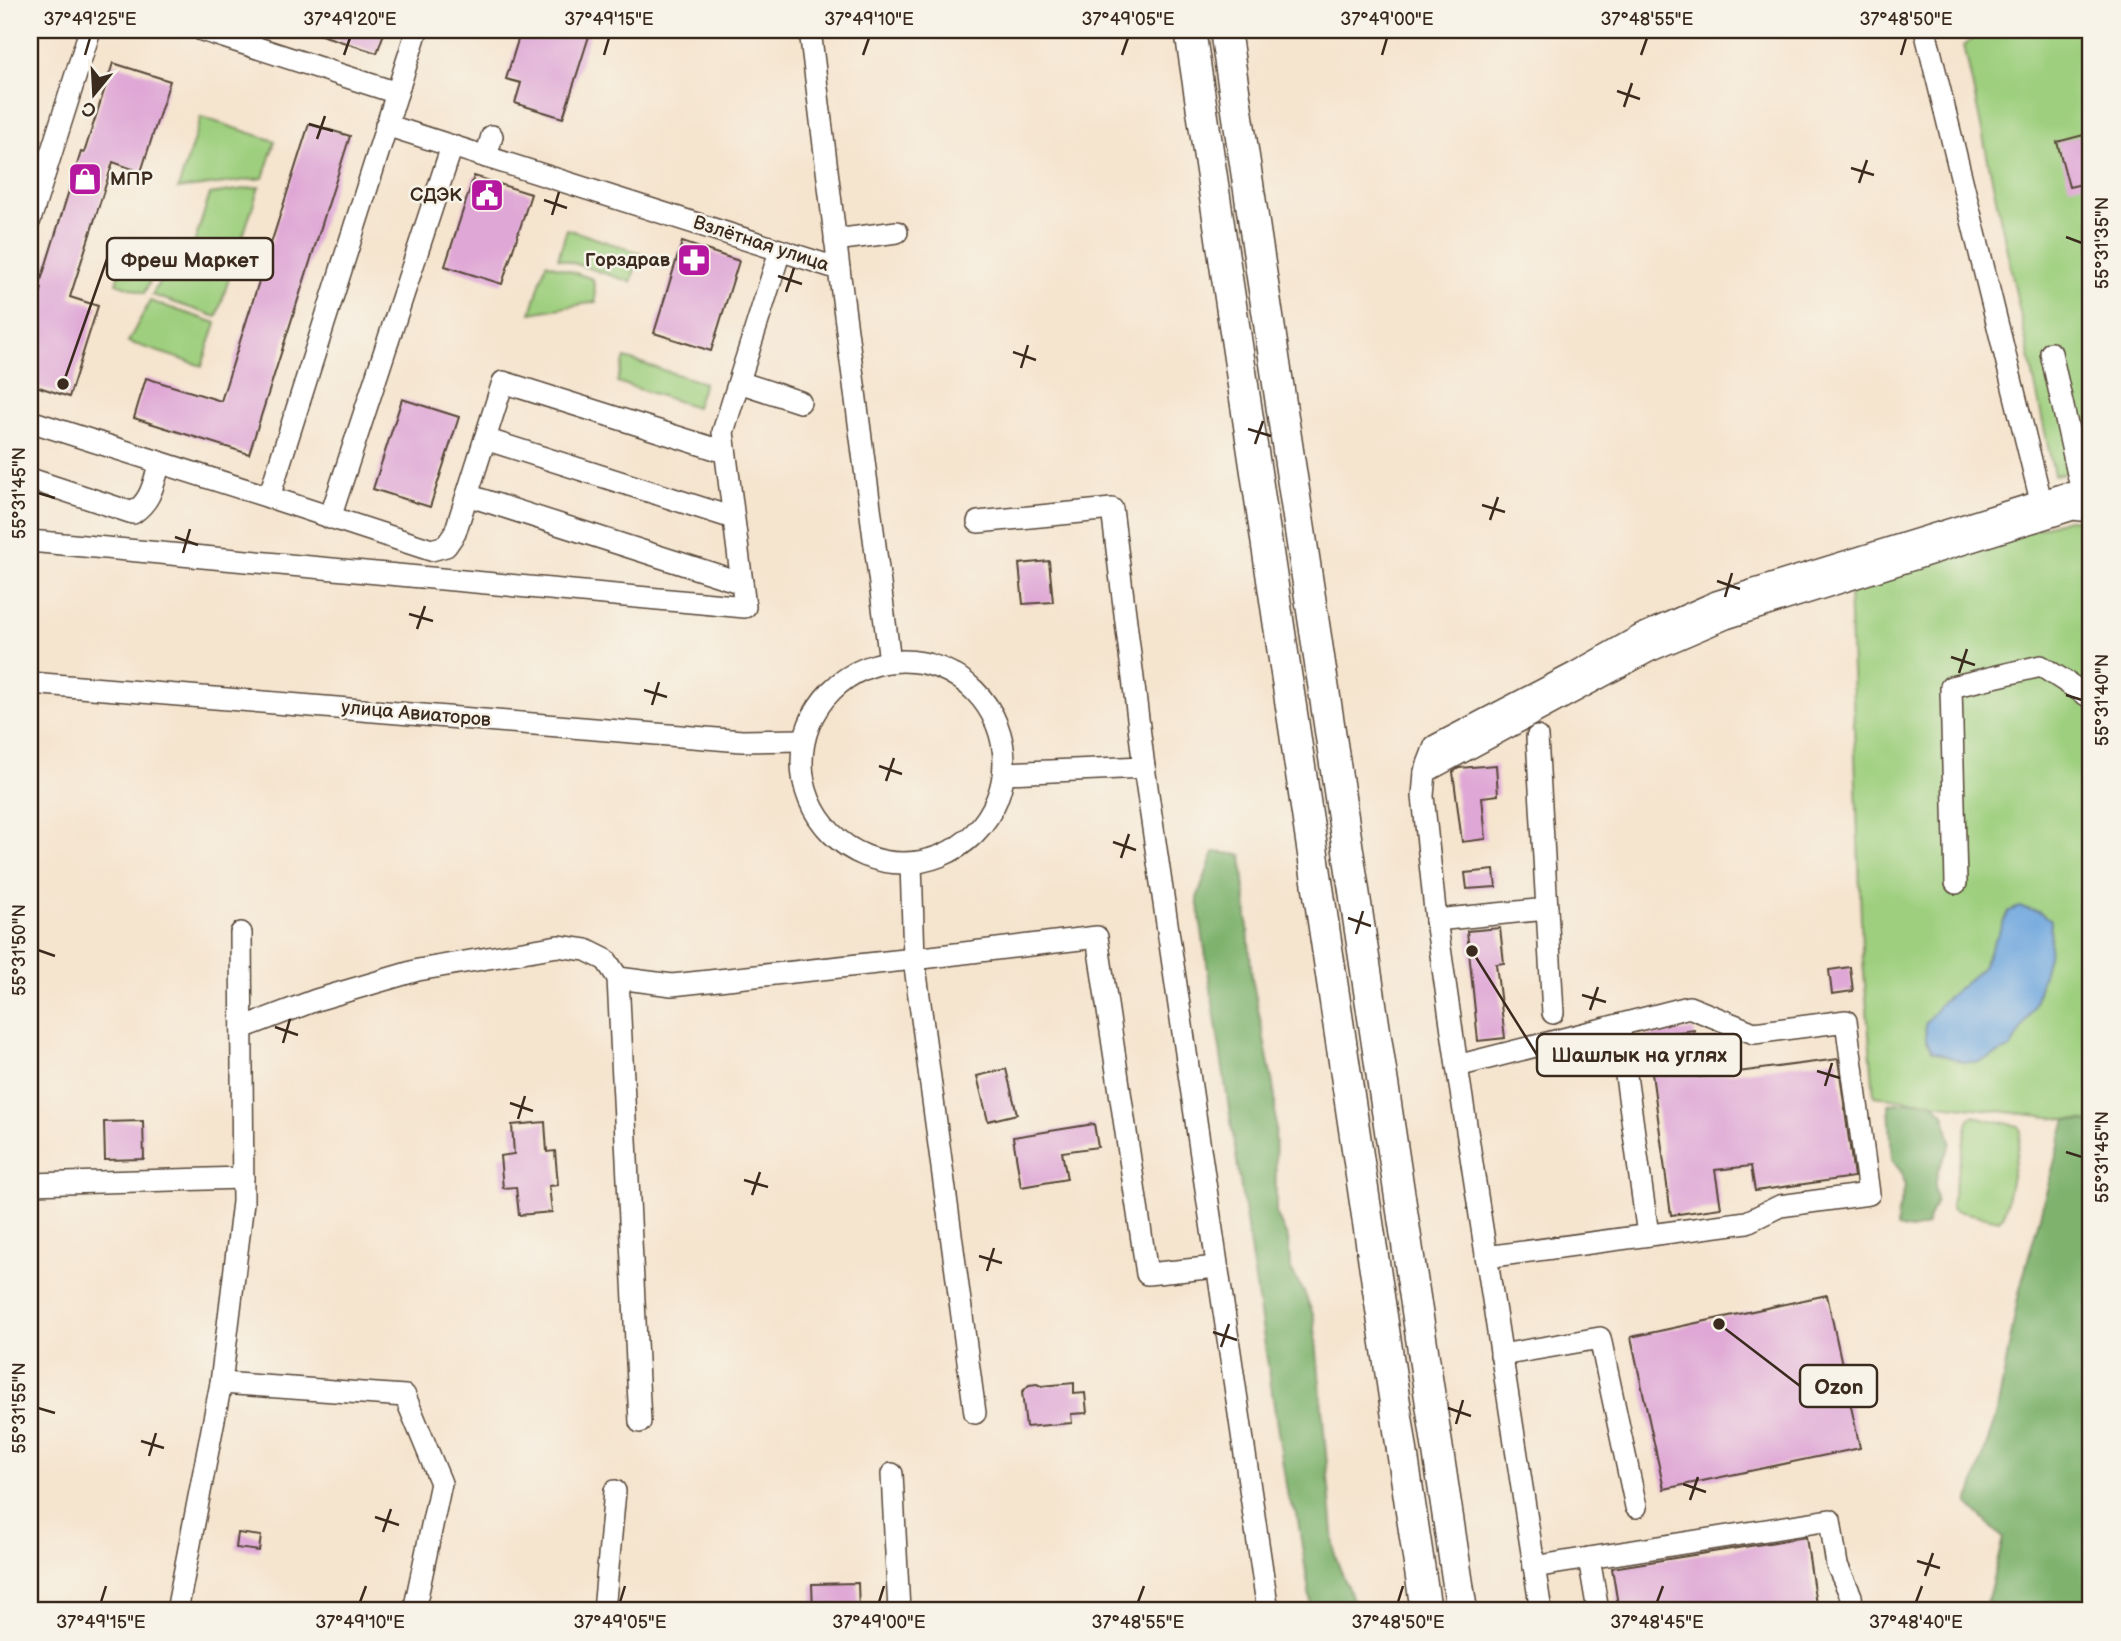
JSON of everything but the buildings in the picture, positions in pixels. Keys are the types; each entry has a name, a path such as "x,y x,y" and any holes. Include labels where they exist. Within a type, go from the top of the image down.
{"highway":[{"path":"1191,30 1426,1611"},
{"path":"1225,30 1462,1611"}],"street":[{"path":"30,220 90,30"},
{"path":"202,30 397,93"},
{"path":"269,497 417,30"},
{"path":"810,30 839,269"},
{"path":"1925,30 2041,501"},
{"name":"Взлётная улица","path":"386,125 839,269 890,661"},
{"path":"486,157 492,136"},
{"path":"330,518 452,146"},
{"path":"835,240 897,232"},
{"path":"30,541 745,607 723,432 780,251"},
{"path":"2051,353 2088,498"},
{"path":"30,421 431,550 446,546 455,533 503,382 725,452"},
{"path":"739,382 800,401"},
{"path":"485,439 733,518"},
{"path":"30,479 133,513 149,499 160,463"},
{"path":"1541,1611 1436,920 1423,796 1425,772 1436,746 1642,635 1716,602 2065,494 2088,498"},
{"path":"467,495 742,583"},
{"path":"1425,772 1649,651 1726,618 2073,509 2088,498"},
{"path":"978,522 1112,509 1144,766 1268,1611"},
{"path":"890,661 927,663 961,678 987,704 1002,736 1005,773 993,813 966,844 928,862 887,864 848,849 818,820 802,782 803,740 820,702 851,674 890,661"},
{"path":"1956,883 1951,687 2041,666 2091,698"},
{"name":"улица Авиаторов","path":"30,683 742,741 803,740"},
{"path":"1537,737 1553,1013"},
{"path":"1005,773 1144,766"},
{"path":"911,863 914,959 975,1413"},
{"path":"1436,920 1547,909"},
{"path":"177,1611 221,1383 243,1202 241,933"},
{"path":"618,978 672,985 1097,937 1147,1274 1217,1267"},
{"path":"242,1028 316,1000 418,970 558,946 586,950 606,960 618,978 639,1422"},
{"path":"1457,1066 1689,1007 1754,1033 1846,1021 1848,1034 1869,1194 1780,1206 1747,1222 1486,1257"},
{"path":"1619,1025 1648,1235"},
{"path":"30,1184 243,1178"},
{"path":"1501,1355 1600,1338 1636,1507"},
{"path":"221,1383 405,1396 441,1483 414,1611"},
{"path":"892,1474 898,1611"},
{"path":"604,1611 615,1490"},
{"path":"1534,1567 1830,1520 1838,1565 1851,1596 1853,1611"},
{"path":"1589,1558 1598,1611"}],"green space":[{"path":"1987,30 2091,30 2091,470 2054,475 1964,45"},
{"path":"201,117 275,141 263,178 178,189"},
{"path":"259,187 233,267 191,253 210,194"},
{"path":"567,229 640,253 631,282 558,258"},
{"path":"129,241 165,253 144,293 116,283"},
{"path":"173,257 230,275 217,317 152,295"},
{"path":"546,263 593,279 596,302 531,313"},
{"path":"150,301 216,323 202,366 128,342"},
{"path":"625,358 704,383 696,407 617,382"},
{"path":"2067,519 2091,520 2091,1122 1874,1096 1862,948 1849,590"},
{"path":"1214,852 1242,855 1252,978 1275,1095 1276,1213 1288,1239 1290,1268 1314,1317 1335,1556 1357,1611 1312,1611 1297,1514 1288,1498 1197,898"},
{"path":"1933,1102 1944,1114 1951,1143 1938,1170 1936,1200 1926,1226 1911,1230 1897,1227 1905,1187 1902,1173 1892,1160 1889,1104"},
{"path":"1973,1116 2019,1126 2021,1132 2004,1215 1999,1220 1953,1210 1951,1204 1968,1121"},
{"path":"2066,1119 2091,1122 2091,1611 1985,1611 2003,1538 1968,1504 1997,1412 2019,1293"}],"water":[{"path":"2020,907 2039,912 2051,920 2050,949 2034,1007 2010,1049 1978,1062 1963,1062 1932,1051 1926,1039 1925,1024 1942,1002 1981,969 2009,911"}],"place":[{"name":"МПР","path":"85,179"},
{"name":"СДЭК","path":"487,195"},
{"name":"Горздрав","path":"694,260"},
{"name":"Фреш Маркет","path":"63,384"},
{"name":"Шашлык на углях","path":"1472,951"},
{"name":"Ozon","path":"1719,1324"}]}
